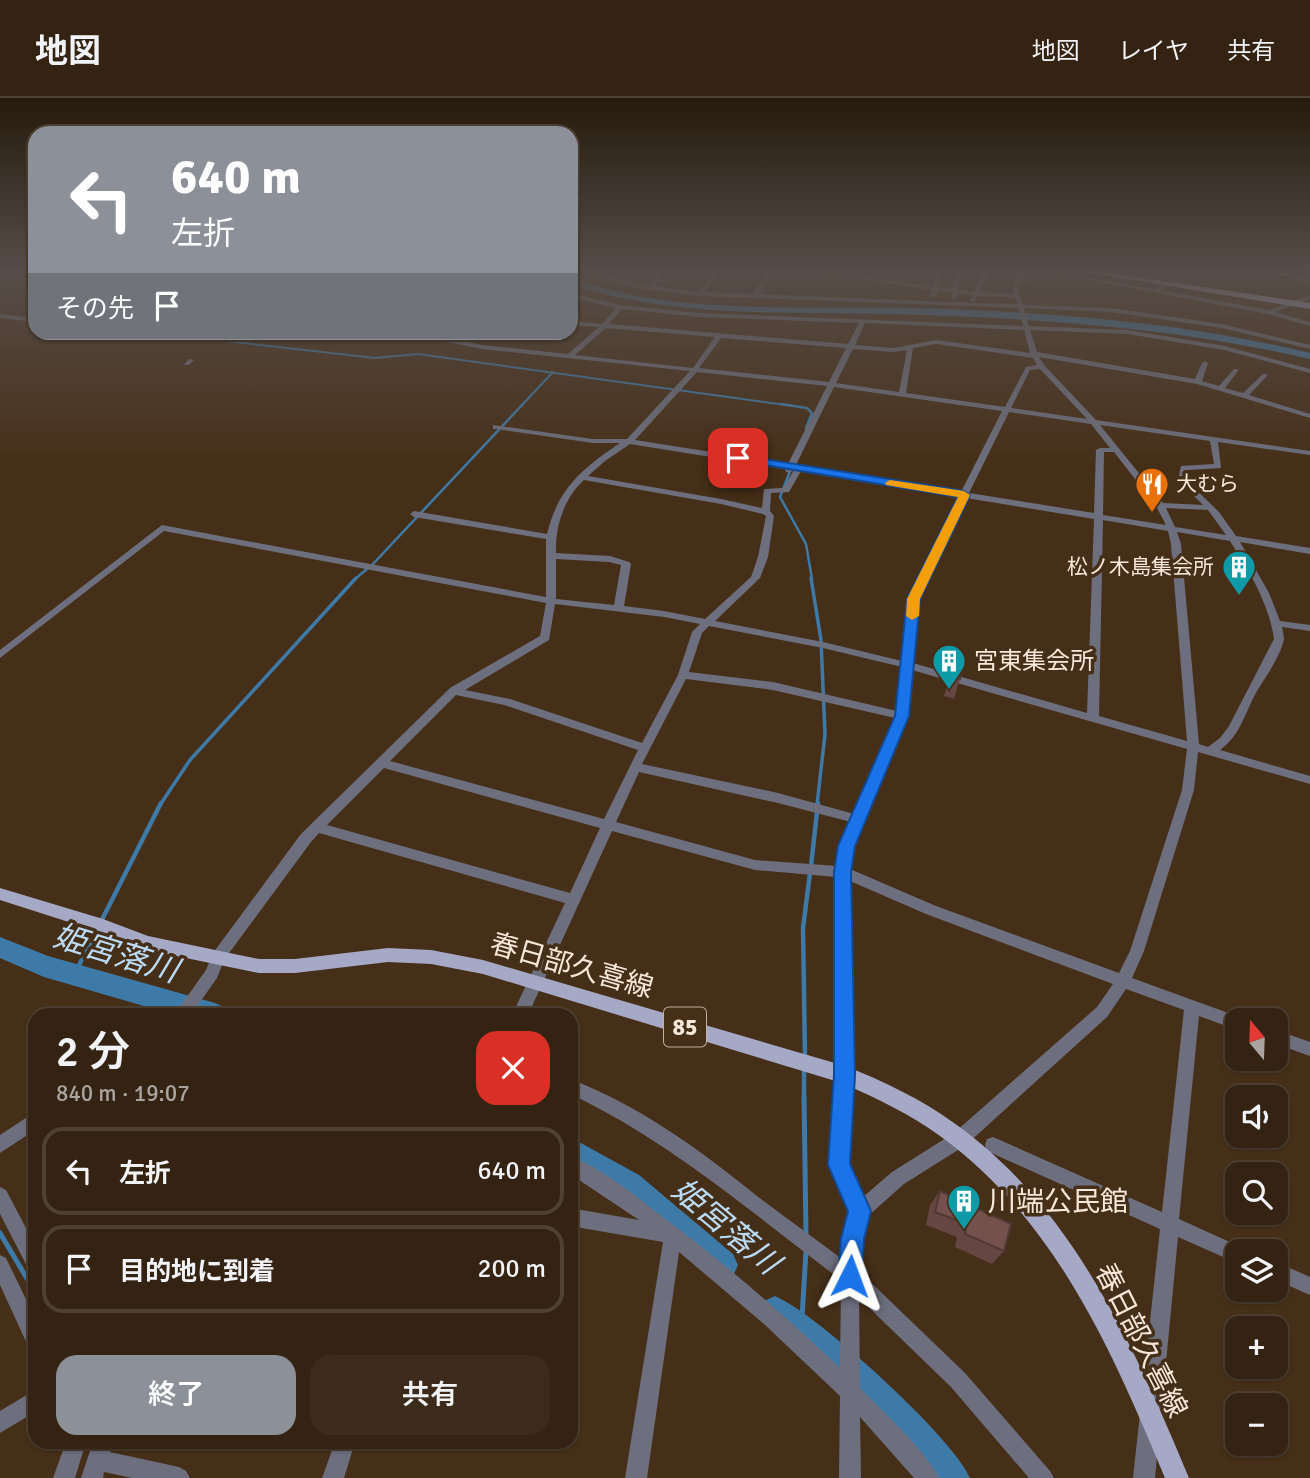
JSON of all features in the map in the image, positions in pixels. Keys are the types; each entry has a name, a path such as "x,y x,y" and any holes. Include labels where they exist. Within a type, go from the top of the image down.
{"main road":[{"name":"春日部久喜線","path":"0,894 215,965 295,966 361,957 431,957 536,981 845,1075 916,1110 960,1139 1005,1180 1060,1246 1113,1331 1177,1478"}],"street":[{"path":"569,357 592,336"},
{"path":"186,1008 317,827 454,691 545,638 551,601 551,537 566,496 582,477 629,441 694,371 719,336"},
{"path":"724,336 894,350 936,342 1198,382 1310,416"},
{"path":"766,512 767,491 786,489 856,336"},
{"path":"850,1478 850,1276 853,1239 860,1211 898,1178 960,1139 1102,1012 1123,981 1137,951 1188,790 1193,746 1177,557 1172,529 1160,505 1117,450 1037,359 1029,336"},
{"path":"1158,336 1258,355 1310,371"},
{"path":"1271,336 1310,347"},
{"path":"450,340 482,347 833,385 1310,453"},
{"path":"902,395 910,349"},
{"path":"860,1211 839,1165 845,1075 843,872 847,846 902,716 914,599 1028,368 1037,359"},
{"path":"1198,382 1205,363"},
{"path":"1221,388 1236,370"},
{"path":"1245,396 1265,375"},
{"path":"496,427 593,441 629,441 1310,551"},
{"path":"1209,751 1222,745 1231,736 1256,682 1279,642 1276,623 1264,593 1210,508 1183,482 1181,476 1184,468 1218,466 1214,439"},
{"path":"1093,718 1100,450 1117,450"},
{"path":"523,1008 644,748 683,675 697,632 755,578 763,558 770,516 766,512 727,501 670,495 582,477"},
{"path":"1160,505 1210,508"},
{"path":"414,514 551,537"},
{"path":"0,654 162,528 551,601 706,621 820,645 907,665 1310,780"},
{"path":"552,556 610,559 626,564 619,608"},
{"path":"1276,623 1310,628"},
{"path":"683,675 773,686 902,716"},
{"path":"454,691 506,702 644,748"},
{"path":"381,763 609,823 754,865 843,872 931,910 1225,1018"},
{"path":"635,767 778,798 857,819"},
{"path":"317,827 573,900"},
{"path":"1144,1478 1192,1006"},
{"path":"1288,1041 1310,1049"},
{"path":"578,1090 613,1106 668,1139 850,1276 958,1380 1043,1478"},
{"path":"0,1144 28,1125"},
{"path":"993,1145 1225,1249"},
{"path":"578,1170 673,1235 767,1312 851,1391 928,1478"},
{"path":"0,1196 28,1250"},
{"path":"578,1218 673,1235"},
{"path":"636,1478 673,1235"},
{"path":"0,1264 28,1324"},
{"path":"1288,1276 1310,1286"},
{"path":"0,1423 28,1405"},
{"path":"64,1478 74,1449"},
{"path":"333,1478 343,1449"},
{"path":"98,1460 179,1478"}],"building":[{"path":"954,664 963,666 960,679 950,677"},
{"path":"940,1191 1011,1224 1004,1251 965,1234 967,1224 935,1212"}],"waterway":[{"path":"1217,336 1310,356"},
{"path":"216,340 375,358 418,354 552,373"},
{"path":"521,406 552,373"},
{"path":"552,373 793,406"},
{"path":"355,579 373,564 523,404"},
{"path":"781,404 807,408 812,413 806,428"},
{"path":"790,471 780,497 806,544 812,579"},
{"path":"811,578 821,640 825,734 817,805"},
{"path":"160,805 190,760 355,579"},
{"path":"74,975 161,803"},
{"path":"811,866 818,803"},
{"path":"805,1058 803,928 810,873"},
{"name":"姫宮落川","path":"0,947 44,966 191,1008"},
{"path":"804,1069 804,1096"},
{"path":"804,1096 806,1236"},
{"name":"姫宮落川","path":"578,1156 629,1185 722,1265"},
{"path":"0,1233 28,1280"},
{"path":"797,1328 802,1318 806,1251"},
{"name":"姫宮落川","path":"775,1312 868,1390 952,1478"}],"slow traffic":[{"path":"890,483 964,495 914,599 912,616"}],"place":[{"name":"大むら","path":"1152,514"},
{"name":"松ノ木島集会所","path":"1239,597"},
{"name":"宮東集会所","path":"949,691"},
{"name":"川端公民館","path":"964,1231"}],"route":[{"path":"738,458 964,495 914,599 905,705 857,819 847,846 843,872 845,1075 839,1165 860,1211 853,1239 850,1276"}]}
